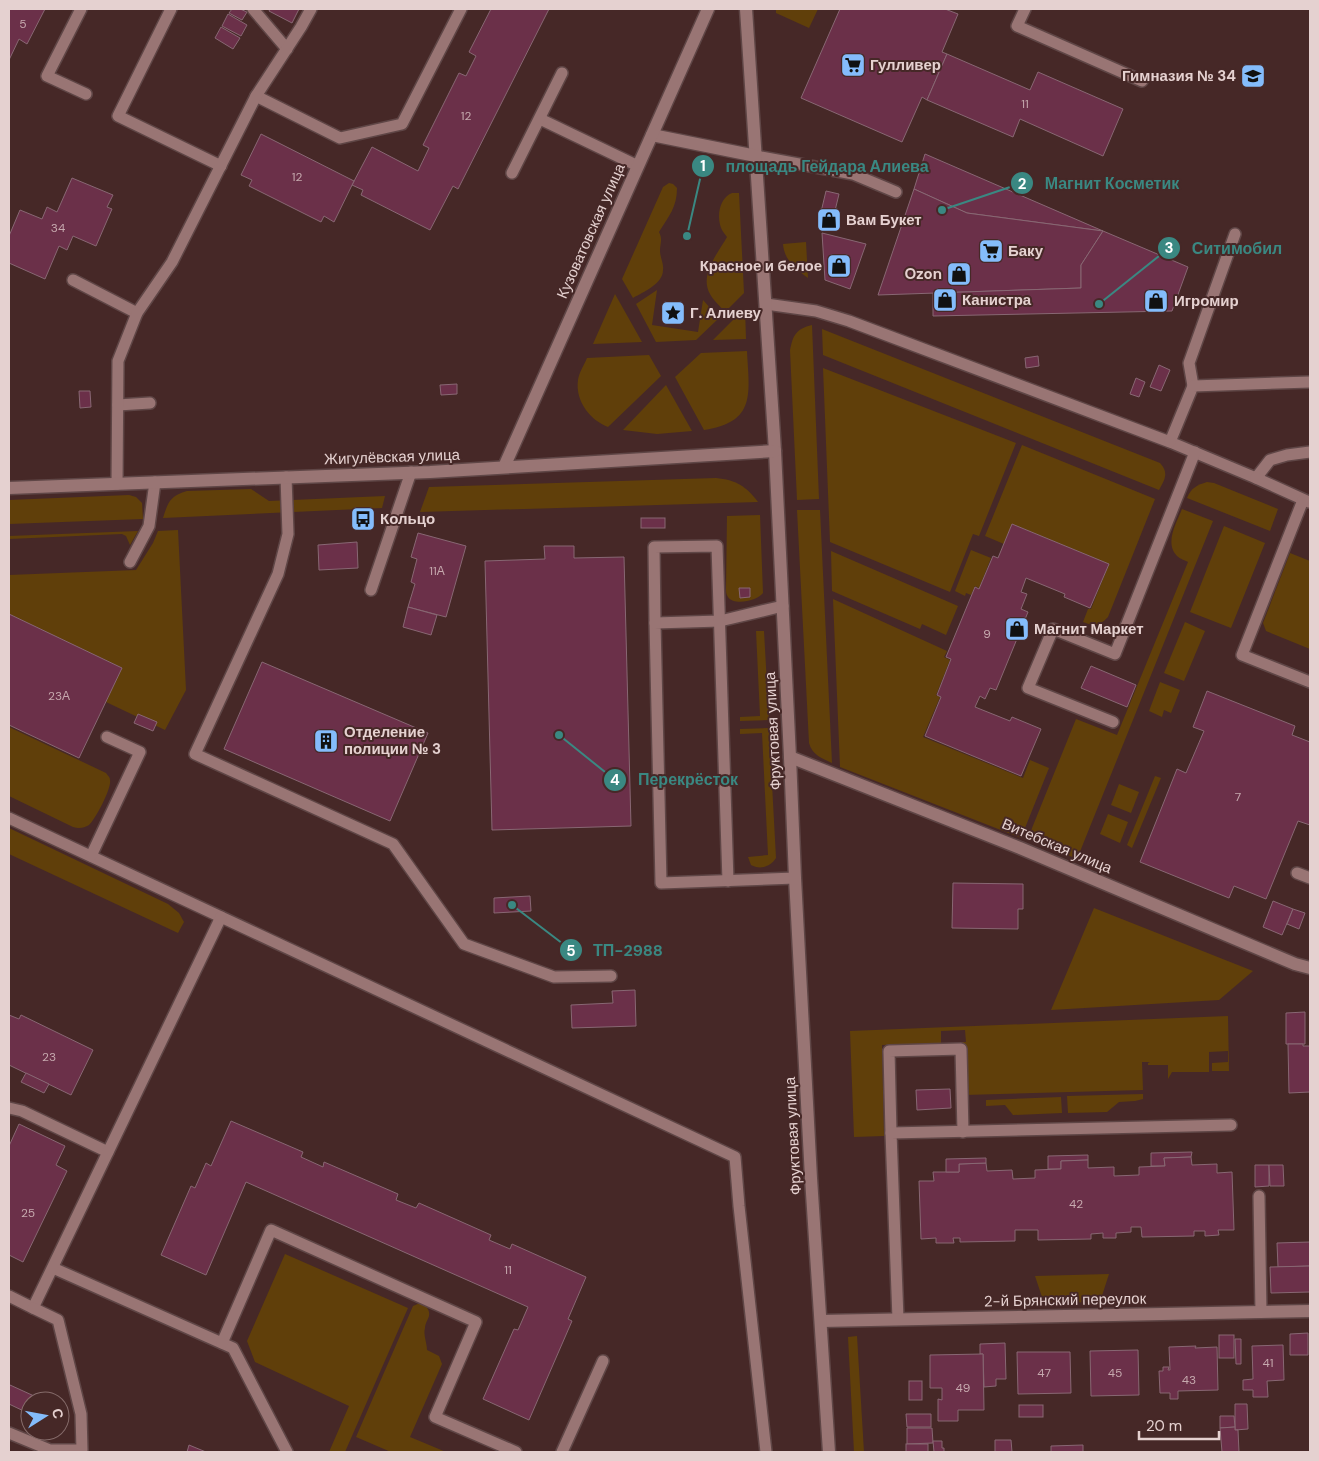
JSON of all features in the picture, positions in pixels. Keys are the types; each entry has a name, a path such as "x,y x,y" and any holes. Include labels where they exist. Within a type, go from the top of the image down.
{"street":[{"name":"Кузоватовская улица","path":"504,467 708,9"},
{"name":"Фруктовая улица","path":"746,9 775,450 811,1178 829,1452"},
{"path":"652,134 756,156"},
{"name":"Жигулёвская улица","path":"9,488 412,472 775,450"},
{"name":"Витебская улица","path":"790,758 1020,848 1295,964 1310,968"},
{"name":"2-й Брянский переулок","path":"821,1321 1310,1311"}],"lane":[{"path":"81,9 47,76 86,94"},
{"path":"171,9 118,116 221,166"},
{"path":"253,9 287,49"},
{"path":"117,484 118,361 137,313 172,262 256,96 312,9"},
{"path":"256,96 340,138 402,124 461,9"},
{"path":"1025,9 1017,26 1142,81"},
{"path":"512,173 562,73"},
{"path":"540,119 638,166"},
{"path":"756,156 853,174 896,192"},
{"path":"1170,442 1193,386 1189,363 1236,234"},
{"path":"73,280 137,313"},
{"path":"766,304 816,311 849,321 1170,442 1307,501 1242,655 1310,682"},
{"path":"1193,386 1310,382"},
{"path":"118,404 150,403"},
{"path":"1112,722 1028,688 1053,629 1115,654 1195,452"},
{"path":"1256,478 1270,460 1287,455 1310,452"},
{"path":"371,590 412,472"},
{"path":"286,477 288,534 278,574 195,754 393,844 464,944 554,977 611,976"},
{"path":"130,562 149,526 155,482"},
{"path":"728,881 717,546 654,547 661,883 728,881 795,878"},
{"path":"655,623 720,621 783,606"},
{"path":"91,856 140,752 107,737"},
{"path":"9,818 735,1157 766,1452"},
{"path":"1297,873 1310,878"},
{"path":"33,1308 221,917"},
{"path":"898,1319 889,1051 960,1049 963,1132"},
{"path":"9,1108 22,1111 108,1152"},
{"path":"891,1133 1230,1125"},
{"path":"1260,1196 1261,1312"},
{"path":"222,1343 271,1230 476,1322 435,1417 516,1452"},
{"path":"52,1268 233,1348 287,1452"},
{"path":"9,1296 58,1320 81,1414 82,1450 50,1450 9,1432"},
{"path":"562,1452 603,1361"}],"shaded area":[{"path":"776,9 818,9 809,28 776,13"},
{"path":"669,183 677,188 677,195 672,211 659,232 661,239 662,275 652,287 633,298 622,279 663,187"},
{"path":"732,193 739,193 744,293 725,312 710,294 707,287 707,279 711,264 727,237 722,231 719,214 724,199"},
{"path":"806,242 808,278 795,268 788,259 783,244"},
{"path":"657,290 652,325 698,332 703,300 719,318 696,340 656,342 636,304"},
{"path":"615,294 642,342 593,344"},
{"path":"745,308 746,339 713,340"},
{"path":"812,325 819,499 797,500 790,350 796,333 802,328"},
{"path":"822,329 1160,463 1165,473 1163,483 1159,490 823,355"},
{"path":"747,351 748,392 746,403 741,413 733,420 721,426 704,430 675,377 701,353"},
{"path":"649,355 661,376 608,427 595,420 581,402 578,388 579,375 587,358"},
{"path":"823,368 1016,443 979,536 973,534 950,592 830,542"},
{"path":"666,385 692,431 657,434 623,430"},
{"path":"1022,445 1155,499 1108,617 1099,624 1093,625 1083,622 1088,609 1091,609 1109,564 1012,524 1004,544 985,536"},
{"path":"716,478 729,480 740,485 758,502 420,512 429,487"},
{"path":"1207,482 1214,483 1278,509 1270,531 1187,498 1195,487"},
{"path":"251,489 269,501 385,496 382,508 163,518 170,500 187,491"},
{"path":"129,495 136,497 142,503 143,519 9,524 9,500"},
{"path":"1182,509 1213,521 1077,859 1028,838 1076,719 1117,735 1188,562 1177,556 1173,551 1172,545 1173,532"},
{"path":"797,510 820,510 832,763 815,753 809,743"},
{"path":"760,515 763,593 751,600 740,602 731,600 726,592 727,516"},
{"path":"1224,526 1265,543 1231,628 1190,612"},
{"path":"178,530 186,690 165,730 106,702 122,668 9,614 9,575 136,570 153,543 158,531"},
{"path":"138,531 130,545 126,536 122,534 9,539 9,536"},
{"path":"971,550 991,558 979,588 975,586 971,595 966,593 965,596 955,591"},
{"path":"831,551 958,606 946,635 922,624 920,629 832,591"},
{"path":"1290,553 1310,561 1310,649 1266,631 1263,623"},
{"path":"833,599 947,651 944,657 950,660 936,695 940,697 923,737 1023,778 1030,760 1049,768 1021,838 840,767"},
{"path":"1185,622 1205,631 1184,681 1164,673"},
{"path":"756,631 764,631 769,720 740,721 740,717 760,716"},
{"path":"1160,682 1180,690 1171,713 1164,710 1162,717 1149,711"},
{"path":"9,727 106,773 110,779 110,784 99,811 89,825 81,828 73,827 9,796"},
{"path":"769,728 776,858 768,865 758,867 751,865 748,857 768,855 762,733 740,734 740,729"},
{"path":"1155,776 1161,778 1132,848 1127,845"},
{"path":"1119,784 1139,792 1131,813 1111,805"},
{"path":"1108,814 1128,822 1120,843 1100,834"},
{"path":"9,828 168,904 179,913 184,922 178,933 9,854"},
{"path":"1094,908 1253,971 1219,1000 1051,1010"},
{"path":"1228,1016 1229,1071 1212,1071 1212,1063 1228,1062 1228,1051 1209,1052 1209,1072 1172,1072 1168,1079 1168,1065 1148,1065 1150,1062 1142,1062 1143,1090 964,1095 962,1042 966,1042 965,1030 941,1031 941,1043 882,1045 884,1136 854,1137 850,1031"},
{"path":"1143,1094 1143,1099 1119,1102 1107,1112 1068,1113 1067,1096"},
{"path":"1061,1097 1062,1113 1013,1115 1005,1105 986,1106 986,1100"},
{"path":"285,1254 408,1308 345,1452 329,1452 349,1406 255,1362 247,1341"},
{"path":"1109,1274 1100,1302 1044,1303 1035,1276"},
{"path":"420,1303 425,1305 429,1312 425,1330 427,1350 439,1356 442,1364 410,1437 446,1452 391,1452 356,1437 413,1306"},
{"path":"857,1336 864,1452 854,1452 848,1337"}],"building":[{"path":"9,9 45,9 27,44 19,39 9,60"},
{"path":"232,9 240,9 247,12 242,20 229,13"},
{"path":"270,9 299,9 292,23 269,11"},
{"path":"491,9 549,9 458,189 453,186 430,230 361,195 363,190 352,185 372,147 418,171 429,148 423,145 459,73 466,76 476,56 469,52"},
{"path":"840,9 945,9 958,14 942,52 947,54 927,100 922,97 902,142 801,98"},
{"path":"228,14 247,25 241,36 222,26"},
{"path":"221,27 240,38 233,49 215,38"},
{"path":"947,54 1030,90 1038,72 1123,109 1103,156 1020,119 1013,137 927,100"},
{"path":"261,134 354,181 334,222 324,216 321,222 249,186 252,180 241,175"},
{"path":"925,154 1103,231 967,213 914,189"},
{"path":"72,178 113,195 107,207 112,209 96,246 73,236 67,250 59,246 45,279 9,263 9,236 20,210 42,219 47,207 57,212"},
{"name":"Баку","path":"914,189 967,213 1103,231 1081,265 1081,288 878,295"},
{"path":"826,191 839,194 834,215 821,212"},
{"path":"821,212 840,216 838,229 818,224"},
{"path":"1103,231 1188,267 1172,311 933,316 933,293 1081,288 1081,265"},
{"path":"822,233 866,244 850,289 825,280"},
{"path":"1038,356 1039,366 1026,368 1025,358"},
{"path":"1159,365 1170,370 1161,391 1150,387"},
{"path":"1136,378 1145,382 1139,397 1130,394"},
{"path":"457,384 457,394 441,395 440,385"},
{"path":"79,391 90,391 91,407 80,408"},
{"path":"641,518 665,518 665,528 641,528"},
{"path":"1012,524 1109,564 1090,608 1064,597 1065,594 1026,578 1021,592 1027,594 1021,609 1028,612 996,690 990,688 985,699 980,696 975,707 1010,721 1012,717 1041,729 1021,776 925,736 941,697 937,695 951,659 946,657 975,587 979,589 993,556 998,558"},
{"path":"418,533 466,546 446,617 408,607 415,584 411,582 417,559 411,557"},
{"path":"357,542 358,568 319,570 318,545"},
{"path":"544,546 574,546 574,558 624,557 631,826 492,830 485,561 545,559"},
{"path":"739,588 750,588 750,597 740,598"},
{"path":"408,607 437,615 431,635 403,627"},
{"path":"9,614 122,668 79,758 9,725"},
{"name":"Отделение полиции № 3","path":"262,662 428,733 390,821 224,749"},
{"path":"1091,666 1136,685 1127,707 1081,688"},
{"path":"1207,691 1295,726 1292,735 1310,742 1310,825 1298,821 1266,899 1234,886 1229,898 1140,862 1177,769 1186,773 1204,731 1193,727"},
{"path":"138,714 157,722 153,731 134,723"},
{"path":"953,883 1023,884 1023,909 1018,909 1018,929 952,928"},
{"path":"530,896 531,911 494,913 494,898"},
{"path":"1273,901 1293,909 1282,935 1263,927"},
{"path":"1293,909 1305,913 1299,929 1287,924"},
{"path":"635,990 636,1026 572,1028 571,1005 613,1003 612,991"},
{"path":"1305,1012 1305,1044 1286,1044 1286,1013"},
{"path":"9,1015 19,1019 21,1015 93,1050 71,1095 9,1065"},
{"path":"1288,1044 1310,1046 1310,1092 1289,1093"},
{"path":"26,1073 49,1084 44,1093 21,1082"},
{"path":"950,1089 951,1108 917,1110 916,1090"},
{"path":"231,1121 303,1152 301,1157 323,1167 324,1162 398,1194 396,1200 416,1208 419,1203 491,1235 489,1240 510,1249 512,1244 586,1277 568,1319 572,1321 529,1420 483,1399 514,1329 518,1330 528,1307 246,1182 206,1275 161,1255 191,1186 195,1188 206,1163 211,1166"},
{"path":"19,1124 65,1146 56,1165 67,1171 23,1262 9,1255 9,1146"},
{"path":"1192,1152 1191,1157 1164,1158 1165,1166 1151,1166 1151,1153"},
{"path":"1088,1155 1088,1160 1061,1161 1061,1169 1048,1169 1048,1156"},
{"path":"1191,1157 1192,1165 1217,1164 1217,1173 1232,1172 1234,1230 1218,1230 1219,1235 1205,1236 1205,1231 1194,1231 1194,1236 1142,1237 1141,1227 1131,1227 1131,1232 1116,1233 1116,1238 1103,1238 1103,1233 1091,1234 1091,1239 1038,1240 1038,1230 1015,1230 1015,1241 960,1242 960,1238 953,1238 954,1243 936,1243 936,1238 921,1239 919,1181 934,1181 933,1172 959,1172 959,1164 986,1163 987,1171 1012,1170 1013,1179 1035,1178 1035,1170 1061,1169 1061,1161 1088,1160 1088,1168 1114,1167 1114,1176 1139,1175 1139,1167 1165,1166 1164,1158"},
{"path":"986,1158 986,1163 959,1164 959,1172 946,1172 946,1159"},
{"path":"1255,1165 1269,1165 1269,1186 1255,1187"},
{"path":"1269,1165 1283,1165 1284,1186 1270,1186"},
{"path":"1310,1242 1310,1266 1278,1267 1277,1243"},
{"path":"1310,1266 1310,1292 1271,1293 1270,1267"},
{"path":"1308,1333 1308,1355 1290,1355 1290,1334"},
{"path":"1219,1335 1234,1335 1234,1358 1219,1358"},
{"path":"1235,1339 1241,1339 1241,1364 1236,1364"},
{"path":"1005,1343 1006,1379 996,1379 996,1386 984,1387 983,1354 980,1354 980,1344"},
{"path":"1283,1345 1284,1380 1267,1381 1268,1397 1253,1397 1253,1390 1243,1390 1243,1380 1253,1379 1252,1346"},
{"path":"1196,1346 1195,1348 1217,1347 1218,1390 1178,1391 1178,1399 1170,1399 1170,1393 1160,1393 1159,1371 1163,1371 1163,1367 1169,1367 1168,1370 1170,1370 1169,1347"},
{"path":"1138,1350 1139,1395 1091,1396 1090,1351"},
{"path":"1017,1352 1070,1352 1071,1393 1018,1394"},
{"path":"983,1354 984,1410 958,1410 958,1421 938,1421 938,1399 942,1400 942,1388 930,1388 930,1355"},
{"path":"909,1381 922,1381 922,1400 909,1400"},
{"path":"10,1385 23,1391 20,1391 20,1409 9,1404"},
{"path":"1235,1404 1247,1404 1248,1429 1235,1430"},
{"path":"1019,1405 1043,1405 1043,1417 1019,1417"},
{"path":"906,1414 931,1414 931,1427 907,1427"},
{"path":"1220,1416 1234,1416 1235,1427 1220,1428"},
{"path":"1235,1427 1235,1430 1238,1430 1239,1452 1222,1452 1220,1428"},
{"path":"907,1428 932,1428 933,1443 907,1444"},
{"path":"995,1440 1011,1440 1012,1452 995,1452"},
{"path":"933,1441 942,1441 944,1452 934,1452"},
{"path":"906,1444 928,1444 928,1452 906,1452"},
{"path":"189,1445 206,1452 187,1452"},
{"path":"1083,1445 1083,1452 1051,1452 1051,1446"}],"place":[{"name":"Гулливер","path":"853,65"},
{"name":"Гимназия № 34","path":"1253,76"},
{"name":"Магнит Косметик","path":"942,210"},
{"name":"Вам Букет","path":"829,220"},
{"name":"площадь Гейдара Алиева","path":"687,236"},
{"name":"Баку","path":"991,251"},
{"name":"Красное и белое","path":"839,266"},
{"name":"Ozon","path":"959,274"},
{"name":"Канистра","path":"945,300"},
{"name":"Игромир","path":"1156,301"},
{"name":"Ситимобил","path":"1099,304"},
{"name":"Г. Алиеву","path":"673,313"},
{"name":"Кольцо","path":"363,519"},
{"name":"Магнит Маркет","path":"1017,629"},
{"name":"Перекрёсток","path":"559,735"},
{"name":"Отделение полиции № 3","path":"326,741"},
{"name":"ТП-2988","path":"512,905"}]}
